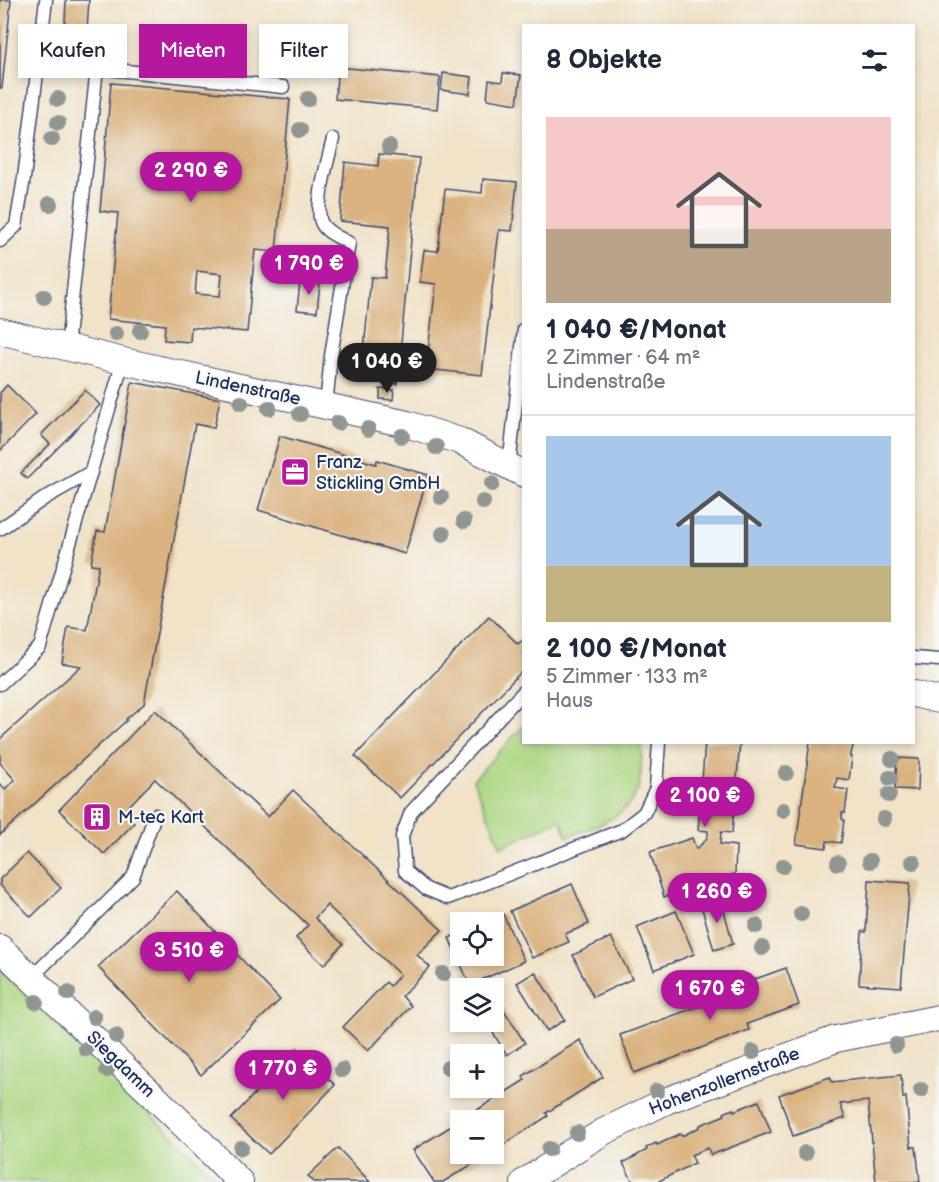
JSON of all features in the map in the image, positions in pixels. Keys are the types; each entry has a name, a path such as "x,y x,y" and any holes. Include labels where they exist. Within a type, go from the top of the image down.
{"street":[{"name":"Lindenstraße","path":"0,331 123,361 408,424 460,441 517,470"},
{"path":"915,694 939,700"},
{"name":"Siegdamm","path":"0,948 240,1182"},
{"name":"Hohenzollernstraße","path":"524,1182 603,1132 668,1100 836,1039 939,1018"}],"lane":[{"path":"0,242 16,226 46,0"},
{"path":"67,347 98,68 282,87"},
{"path":"326,406 331,356 349,243 326,230 320,222 319,206 333,139"},
{"path":"0,684 40,646 123,361"},
{"path":"517,470 522,369"},
{"path":"0,529 45,498 91,472"},
{"path":"915,658 939,660"},
{"path":"522,693 411,812 402,836 405,871 426,889 448,898 622,830 644,813 656,788 659,744"},
{"path":"31,978 133,877 155,815"}],"green space":[{"path":"522,727 522,744 642,744 640,781 631,802 624,810 597,826 567,837 561,820 501,847 473,780"},
{"path":"0,970 221,1182 0,1182"}],"building":[{"path":"0,0 11,0 2,88 0,88"},
{"path":"66,0 89,0 87,24 65,24"},
{"path":"348,68 440,77 437,109 335,99 337,78 348,78"},
{"path":"443,73 472,77 470,94 441,90"},
{"path":"503,73 521,75 517,104 487,99 489,80 502,82"},
{"path":"111,83 290,99 276,252 255,250 247,332 191,327 190,342 164,340 165,325 108,319 118,213 100,211","holes":["197,271 222,274 220,296 195,294"]},
{"path":"379,154 419,158 397,384 361,380 371,277 385,278 390,226 340,221 345,162 378,166"},
{"path":"483,179 517,182 512,231 499,230 482,375 426,369 436,284 420,282 424,250 438,251 445,189 482,193"},
{"path":"300,281 320,282 317,312 297,310"},
{"path":"132,382 220,399 214,428 195,424 144,704 0,835 0,784 5,789 15,780 0,763 0,739 81,666 62,663 68,627 87,630 99,565 91,564 97,531 105,532"},
{"path":"7,385 36,414 0,451 0,393"},
{"path":"380,389 394,390 393,400 380,399"},
{"path":"85,390 100,405 27,479 21,473 50,444 41,435"},
{"path":"280,436 376,464 377,460 428,475 405,554 258,510"},
{"path":"489,616 518,644 522,641 522,671 400,798 355,756"},
{"path":"155,710 268,817 293,790 442,930 417,955 430,967 402,996 411,1006 368,1051 343,1027 386,982 390,986 400,975 327,905 315,918 343,944 324,965 296,938 308,925 155,779 123,812 134,823 104,854 59,810"},
{"path":"705,744 740,744 732,833 721,832 720,844 736,846 735,874 664,897 650,852 692,838 696,849 708,835 708,831 698,830"},
{"path":"810,744 854,744 849,780 837,778 835,788 848,790 845,813 842,813 844,820 841,843 827,841 826,848 796,844"},
{"path":"897,758 919,759 918,790 895,789"},
{"path":"27,853 61,888 31,917 0,885 0,879"},
{"path":"869,880 910,883 901,987 859,984 862,931 866,932"},
{"path":"572,884 589,924 565,934 569,942 532,958 510,911"},
{"path":"177,891 280,1000 201,1075 98,967"},
{"path":"721,899 733,944 714,950 701,905"},
{"path":"676,911 694,954 654,970 637,927"},
{"path":"504,916 524,961 486,978 467,978 462,966 504,966"},
{"path":"611,937 632,979 593,997 573,955"},
{"path":"786,968 799,1005 747,1024 749,1030 634,1073 620,1035 735,993 733,987"},
{"path":"535,972 565,1020 547,1031 517,983"},
{"path":"504,1010 525,1043 507,1055 504,1044 500,1044 492,1032 504,1032"},
{"path":"580,1040 603,1077 546,1113 548,1116 504,1145 504,1110 477,1110 496,1098 504,1098 504,1093 525,1080 523,1076"},
{"path":"297,1048 335,1085 269,1154 231,1119"},
{"path":"901,1075 903,1098 906,1097 911,1147 916,1147 920,1182 876,1182 868,1101 840,1104 845,1118 793,1136 779,1095 830,1077 832,1082"},
{"path":"759,1101 771,1132 711,1155 708,1148 691,1155 695,1163 657,1182 633,1182 623,1163 647,1150 646,1148 680,1134 682,1136 700,1125 725,1115 724,1113"},
{"path":"450,1127 450,1164 473,1164 443,1182 434,1182 413,1150"},
{"path":"338,1148 370,1182 314,1182 308,1176"}],"place":[{"name":"Franz Stickling GmbH","path":"295,472"},
{"name":"M-tec Kart","path":"97,817"}]}
